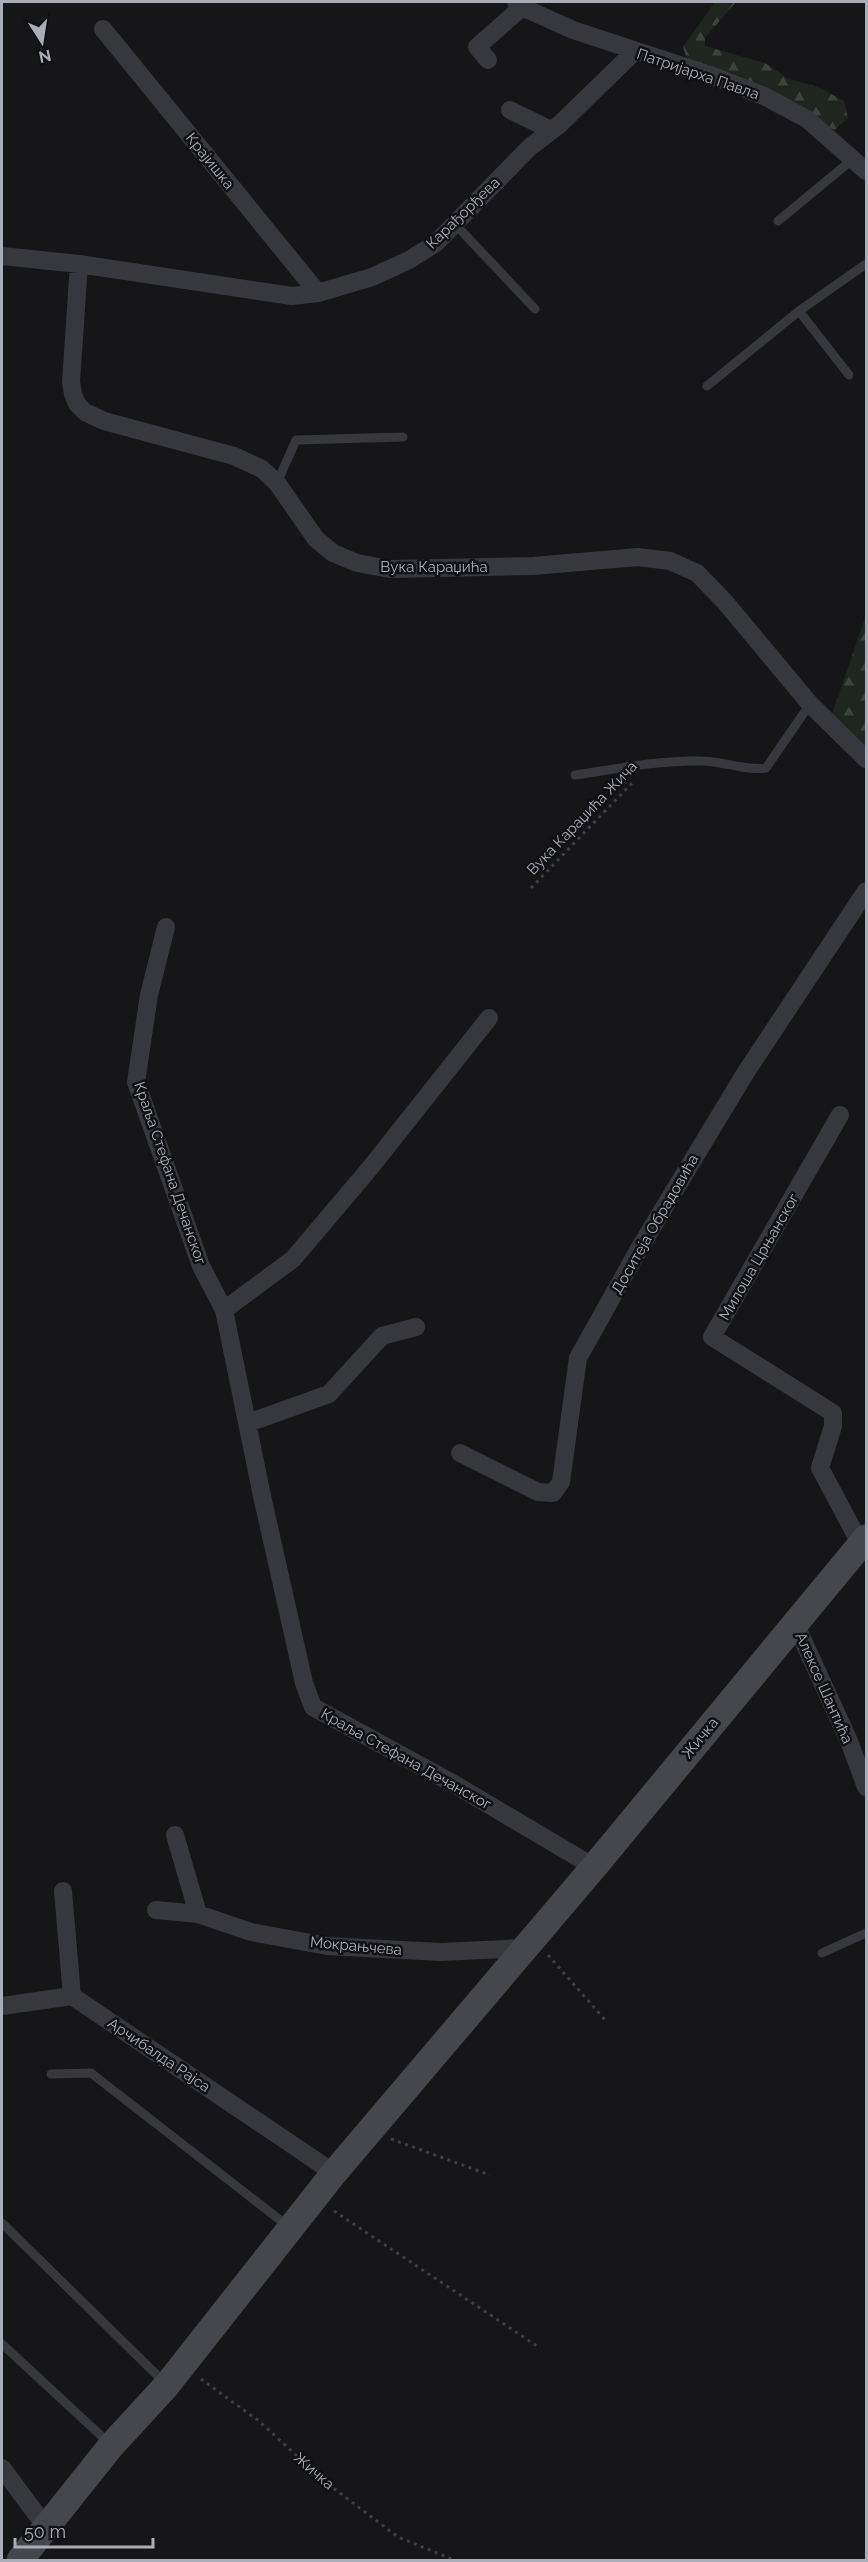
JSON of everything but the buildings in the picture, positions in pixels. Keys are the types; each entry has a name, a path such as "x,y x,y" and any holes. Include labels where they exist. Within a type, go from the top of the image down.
{"main road":[{"name":"Жичка","path":"20,2560 111,2446 175,2375 334,2174 594,1867 864,1541"}],"street":[{"name":"Патријарха Павла","path":"519,4 573,30 634,52 710,75 764,96 807,119 860,165"},
{"path":"488,60 477,46 519,4"},
{"name":"Крајишка","path":"103,29 318,293"},
{"name":"Карађорђева","path":"2,256 79,264 292,296 318,293 372,277 409,260 436,243 530,147 634,52"},
{"path":"510,110 551,130"},
{"name":"Вука Караџића","path":"79,264 71,382 77,404 85,412 104,421 234,456 262,470 277,483 316,539 333,553 357,563 390,569 533,566 638,557 670,561 697,573 725,602 810,705 867,759"},
{"name":"Доситеја Обрадовића","path":"460,1453 538,1491 553,1493 561,1482 578,1358 639,1249 746,1072 867,891"},
{"name":"Краља Стефана Дечанског","path":"166,927 149,995 136,1082 201,1266 224,1310 262,1496 304,1683 313,1707 454,1784 594,1867"},
{"path":"224,1310 293,1259 370,1168 489,1018"},
{"name":"Милоша Црњанског","path":"840,1115 712,1337 832,1413 833,1426 820,1468 864,1541"},
{"path":"248,1423 330,1394 382,1336 416,1327"},
{"name":"Алексе Шантића","path":"795,1623 849,1741 867,1787"},
{"path":"175,1835 198,1914"},
{"path":"2,2006 72,1996 63,1891"},
{"name":"Мокрањчева","path":"156,1910 198,1914 251,1932 327,1946 441,1952 529,1943"},
{"name":"Арчибалда Рајса","path":"72,1996 334,2174"},
{"path":"2,2468 46,2527"}],"lane":[{"path":"778,221 860,165"},
{"path":"455,224 535,309"},
{"path":"707,386 799,311 867,264"},
{"path":"799,311 849,375"},
{"path":"277,483 296,440 403,437"},
{"path":"575,775 671,761 705,761 751,770 766,768 810,705"},
{"path":"822,1953 867,1933"},
{"path":"51,2074 91,2073 290,2229"},
{"path":"2,2223 175,2375"},
{"path":"2,2344 111,2446"}],"path":[{"name":"Вука Караџића Жича","path":"531,888 650,764"},
{"path":"529,1943 607,2022"},
{"path":"370,2131 490,2175"},
{"path":"315,2198 537,2346"},
{"name":"Жичка","path":"175,2375 259,2421 324,2481 398,2537 454,2560"}],"green space":[{"path":"715,2 736,2 705,38 705,46 765,63 789,79 818,87 844,101 848,118 835,130 687,59 683,47"},
{"path":"866,615 866,759 829,723"}]}
